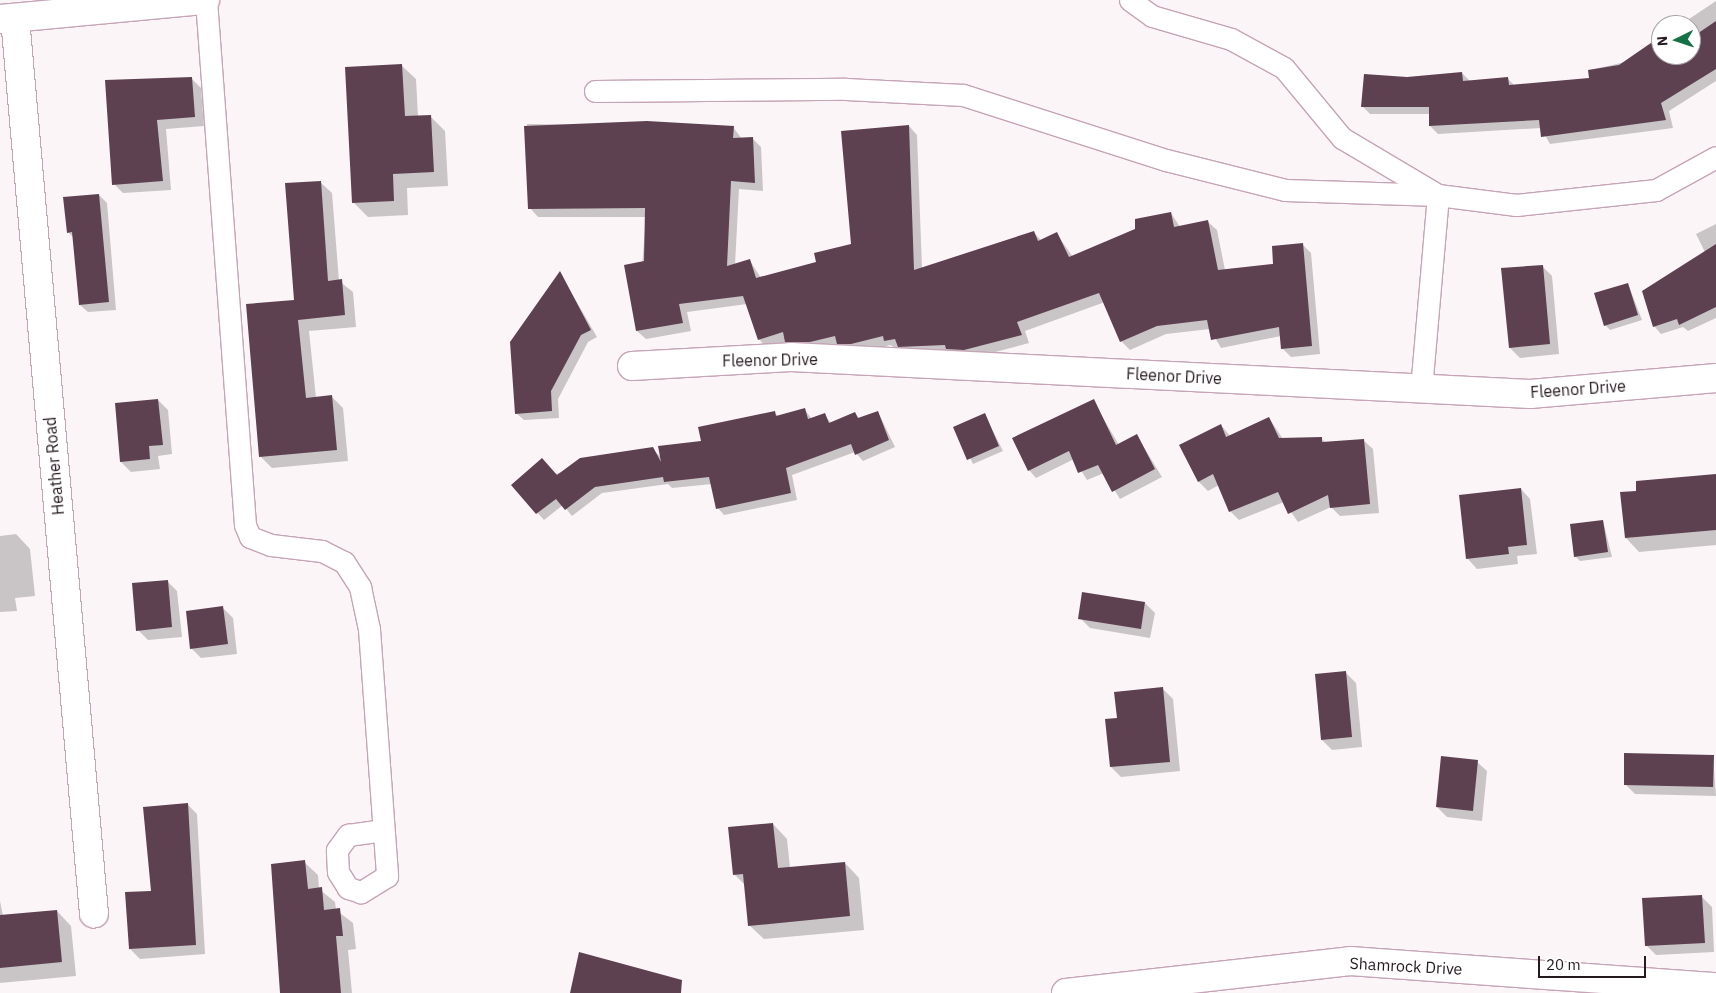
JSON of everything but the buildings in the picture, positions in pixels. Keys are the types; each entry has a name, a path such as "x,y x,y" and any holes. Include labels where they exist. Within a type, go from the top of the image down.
{"street":[{"path":"8,18 205,0"},
{"name":"Heather Road","path":"8,18 94,914"},
{"name":"Fleenor Drive","path":"632,366 791,357 1530,394 1716,378"},
{"name":"Shamrock Drive","path":"1066,993 1350,961 1716,987"}],"lane":[{"path":"205,0 245,524 250,537 271,545 322,551 344,562 360,588 369,629 382,830"},
{"path":"1130,0 1152,16 1231,39 1284,68 1342,138 1438,195"},
{"path":"595,91 846,89 963,95 1166,160 1284,190 1438,195 1516,205 1656,190 1716,157"},
{"path":"1421,388 1438,195"}]}
